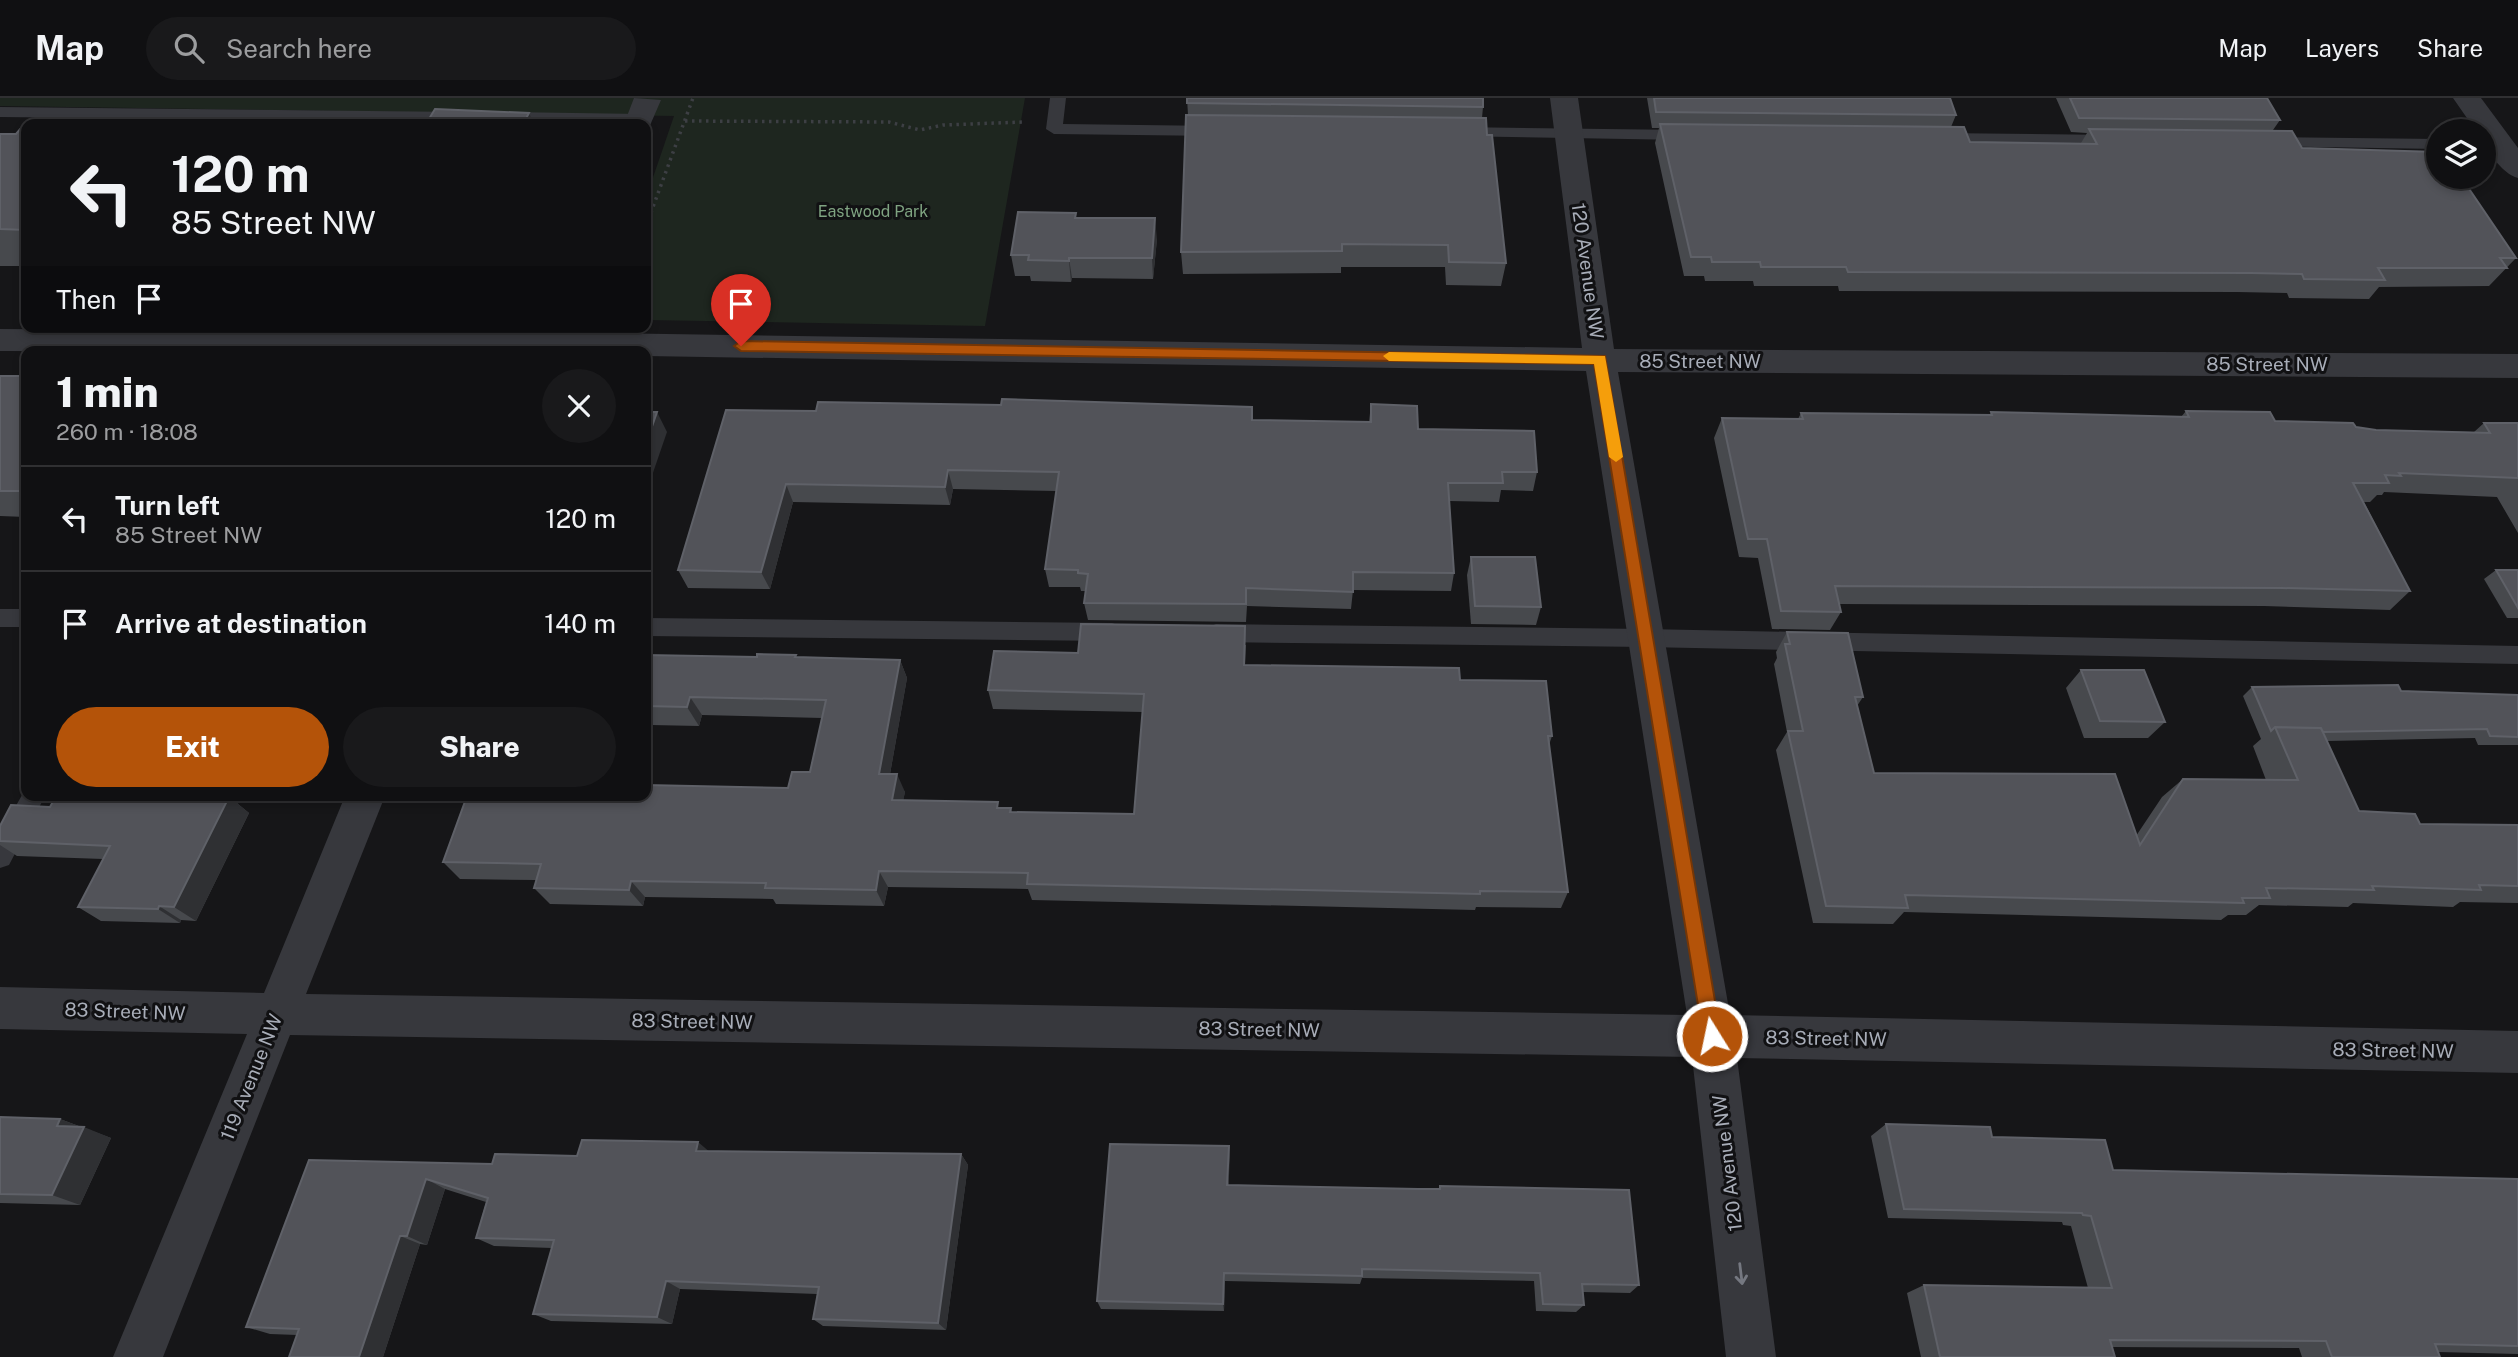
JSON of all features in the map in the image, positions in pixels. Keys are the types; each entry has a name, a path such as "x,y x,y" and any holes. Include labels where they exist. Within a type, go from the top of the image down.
{"street":[{"name":"120 Avenue NW","path":"1564,98 1600,360 1712,1036 1751,1357"},
{"path":"2467,98 2518,169"},
{"name":"85 Street NW","path":"0,340 79,334 1600,360 2518,366"},
{"name":"119 Avenue NW","path":"138,1357 363,801"},
{"name":"83 Street NW","path":"0,1008 276,1015 1712,1036 2518,1052"}],"lane":[{"path":"1058,98 1054,130 1235,131"},
{"path":"0,111 221,119 642,114"},
{"path":"1444,132 1707,135"},
{"path":"1914,138 2134,141"},
{"path":"2258,142 2426,144"},
{"path":"0,618 21,618"},
{"path":"651,627 1132,632"},
{"path":"1201,633 1645,638 2518,655"},
{"path":"0,858 30,801"}],"path":[{"path":"651,213 693,98"},
{"path":"685,121 889,122 920,130 943,125 1055,121"}],"green space":[{"name":"Eastwood Park","path":"0,98 1025,98 985,326 651,320 651,183 674,116 0,106"}],"building":[{"path":"1187,98 1483,98 1483,107 1187,103"},
{"path":"1654,98 1950,98 1956,115 1656,112"},
{"path":"2070,98 2267,98 2280,120 2079,118"},
{"path":"435,109 529,113 526,119 429,119"},
{"path":"1186,115 1486,118 1487,135 1492,135 1506,263 1449,262 1448,245 1342,244 1342,251 1181,252"},
{"path":"1660,124 1964,127 1970,142 2097,144 2089,129 2292,131 2302,148 2426,152 2426,189 2469,189 2516,258 2500,258 2507,268 2378,268 2385,280 2304,279 2302,274 2251,273 1848,272 1846,267 1761,267 1760,262 1712,262 1711,257 1691,257"},
{"path":"21,128 21,230 0,229 0,134 16,134"},
{"path":"1018,212 1076,213 1075,218 1155,218 1152,258 1069,258 1069,261 1028,260 1029,255 1011,255"},
{"path":"0,376 21,376 21,491 0,491"},
{"path":"1002,399 1252,407 1252,420 1371,422 1371,404 1417,406 1418,429 1534,431 1537,472 1502,472 1503,483 1448,483 1454,573 1353,572 1353,592 1246,588 1246,604 1084,603 1088,574 1078,573 1078,570 1045,569 1059,472 948,470 945,487 786,484 761,572 678,570 726,410 816,411 818,402 1001,405"},
{"path":"2186,411 2270,412 2275,421 2353,423 2356,427 2376,430 2490,433 2484,423 2518,423 2518,478 2399,473 2401,476 2385,475 2389,483 2353,483 2410,591 1835,586 1841,612 1781,611 1767,539 1748,539 1722,418 1803,419 1801,413 1992,415 1991,412 2189,417"},
{"path":"651,412 657,412 651,429"},
{"path":"1471,557 1535,557 1541,607 1475,606"},
{"path":"2496,570 2518,570 2518,608"},
{"path":"1081,624 1245,626 1244,665 1459,668 1460,680 1546,681 1552,736 1548,736 1568,892 1480,891 1480,894 1027,884 1028,873 879,871 876,890 765,888 766,883 631,881 629,890 534,888 541,864 443,862 465,801 651,801 651,785 788,788 792,772 810,772 826,700 690,697 687,707 651,706 651,655 757,657 757,654 900,660 879,774 897,774 892,800 998,802 997,808 1011,808 1010,812 1134,814 1144,694 988,690 994,651 1078,653"},
{"path":"1787,632 1848,633 1863,697 1855,697 1874,773 2115,774 2140,845 2183,779 2298,780 2275,727 2321,728 2359,811 2415,814 2420,824 2518,825 2518,886 2479,885 2481,890 2372,886 2374,890 2266,888 2270,898 2242,898 2244,903 1905,895 1908,908 1826,906 1788,731 1803,731 1785,644 1790,644"},
{"path":"2081,670 2144,670 2165,722 2100,721"},
{"path":"2398,685 2401,691 2518,695 2518,737 2490,736 2487,729 2323,732 2321,728 2275,727 2271,731 2252,687"},
{"path":"53,801 227,801 174,907 159,906 158,909 78,907 110,846 0,841 0,826 11,805 50,807"},
{"path":"0,1117 60,1119 57,1126 84,1127 52,1195 0,1194"},
{"path":"1886,1124 1990,1127 1992,1137 2105,1140 2113,1170 2518,1179 2518,1346 2435,1344 2440,1357 2332,1357 2326,1341 2110,1340 2115,1357 1940,1357 1924,1285 2112,1288 2091,1216 2082,1213 1904,1209"},
{"path":"582,1140 698,1142 696,1151 961,1154 938,1323 813,1319 819,1287 666,1281 657,1317 533,1314 554,1240 476,1238 488,1198 426,1179 407,1236 400,1236 359,1357 289,1357 299,1329 246,1327 309,1160 492,1164 495,1154 577,1156"},
{"path":"1110,1144 1229,1146 1227,1185 1629,1190 1639,1285 1582,1284 1584,1305 1543,1304 1540,1273 1362,1269 1362,1276 1224,1273 1223,1304 1097,1301"}],"slow traffic":[{"path":"1389,356 1600,360 1616,457"}],"route":[{"path":"741,346 1600,360 1712,1036"}]}
